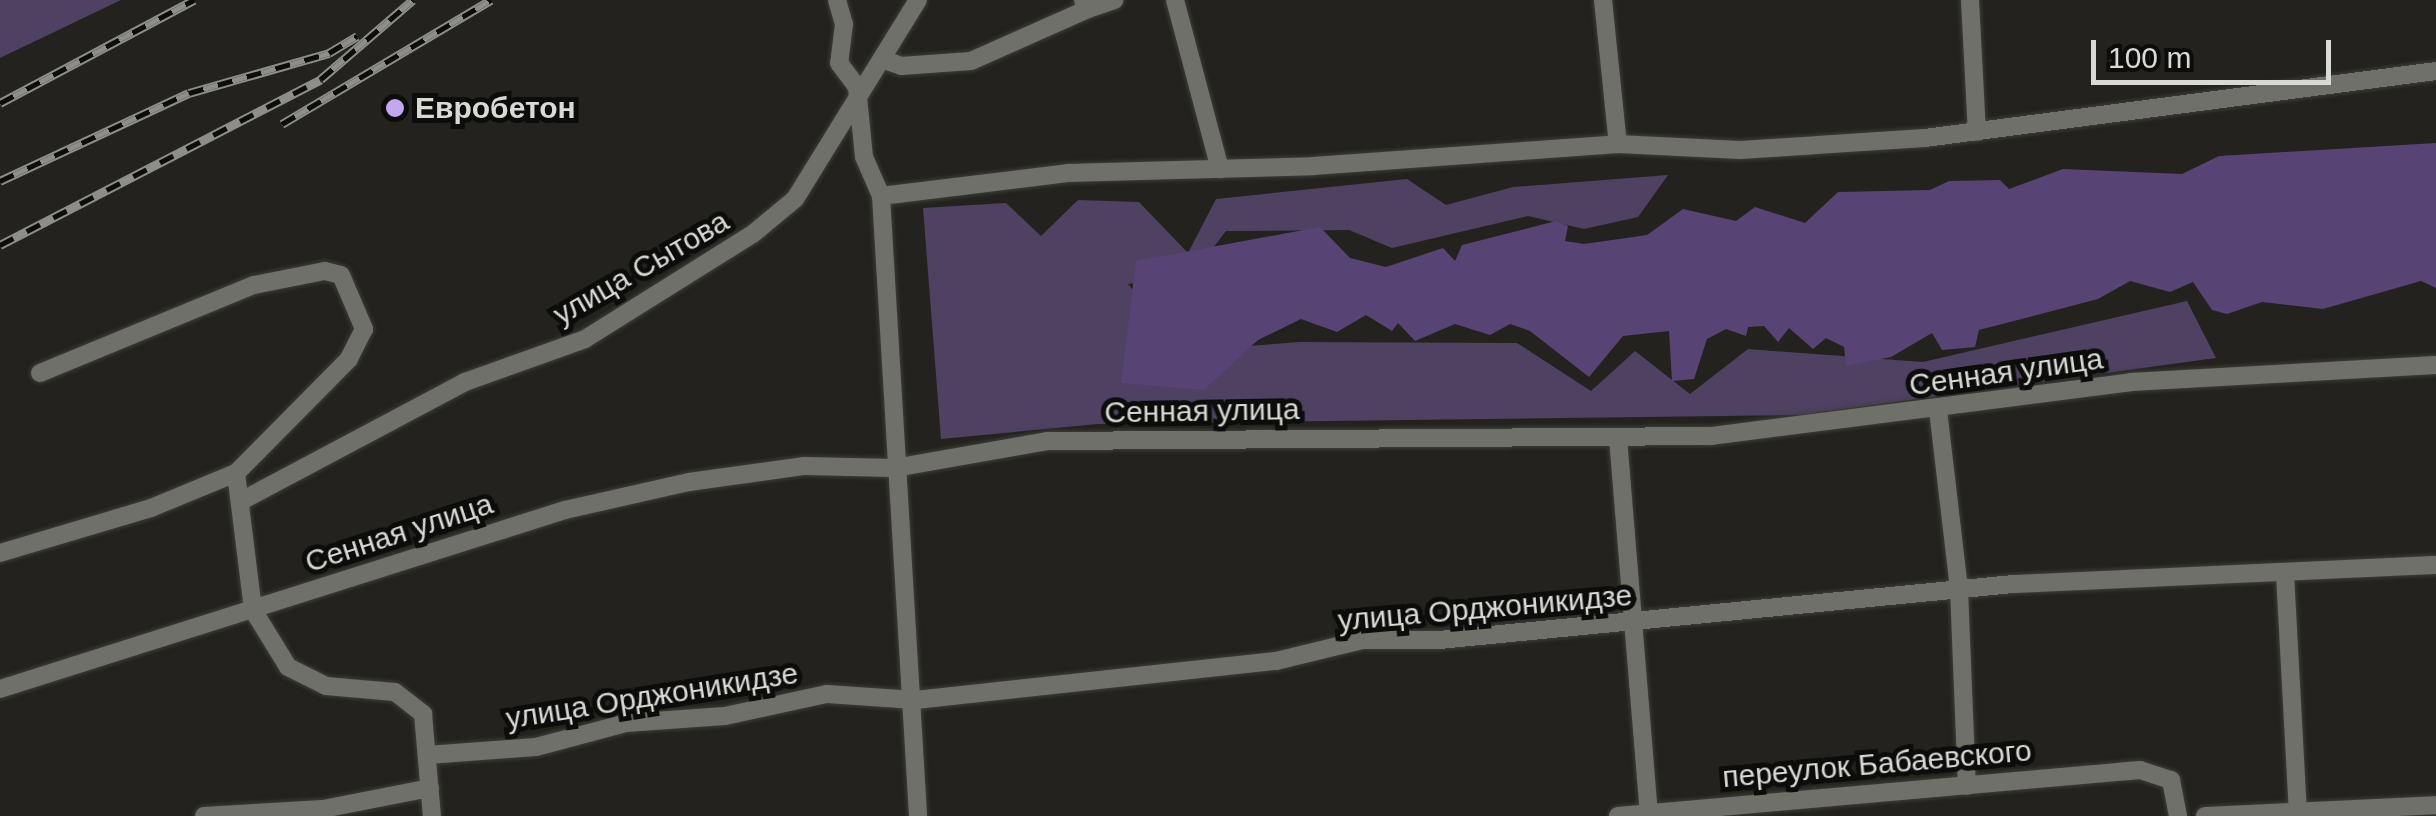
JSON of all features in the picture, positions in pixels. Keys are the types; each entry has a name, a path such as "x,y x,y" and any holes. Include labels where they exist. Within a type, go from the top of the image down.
{"street":[{"path":"837,0 844,24 839,63 860,98 864,158 881,196 894,468 915,700 918,816"},
{"name":"улица Сытова","path":"243,500 465,382 585,339 754,234 795,199 918,0"},
{"path":"884,60 901,66 971,61 1086,4 1114,0"},
{"path":"1175,0 1220,169"},
{"path":"1604,0 1618,144"},
{"path":"1970,0 1977,132"},
{"path":"881,196 1068,173 1220,169 1618,144 1740,150 1977,132 2436,70"},
{"path":"0,553 151,508 236,473 349,359 364,329 341,276 326,270 254,285 40,373"},
{"name":"Сенная улица","path":"0,689 253,610 445,544 689,482 806,466 894,468 1047,441 1712,436 1938,410 2131,382 2436,365"},
{"path":"1938,410 1959,589 1967,786"},
{"path":"1618,438 1629,622 1649,814"},
{"path":"236,473 243,500 253,610 288,667 326,686 395,692 424,714 432,816"},
{"name":"улица Орджоникидзе","path":"427,755 536,747 626,722 725,716 827,694 915,700 1207,664 1276,662 1363,640 1438,640 1629,622 1742,606 1959,589 2436,565"},
{"path":"2285,574 2298,812"},
{"name":"переулок Бабаевского","path":"1618,816 2140,770 2172,780 2178,816"},
{"path":"204,816 324,809 430,788"},
{"path":"2206,816 2436,805"}],"shaded area":[{"path":"0,0 121,0 0,58"},
{"path":"2436,143 2436,288 2421,281 2323,309 2262,302 2227,314 2212,310 2193,282 2170,292 2130,281 2098,299 1979,330 1975,347 1942,350 1932,333 1891,357 1846,366 1844,347 1826,338 1813,349 1789,328 1778,342 1764,326 1748,327 1746,336 1726,329 1707,339 1694,379 1672,381 1669,331 1623,336 1589,377 1530,331 1510,324 1490,335 1455,324 1415,341 1398,323 1392,331 1366,315 1337,332 1301,319 1258,340 1204,390 1121,383 1136,261 1320,227 1350,258 1386,267 1443,248 1455,261 1462,245 1556,221 1568,226 1565,241 1584,244 1647,235 1683,209 1736,221 1755,207 1805,223 1838,192 1930,190 1949,181 2000,180 2009,189 2063,169 2182,174 2219,156"},
{"path":"1668,175 1638,217 1584,229 1528,216 1392,248 1349,230 1226,231 1193,274 1128,284 1186,351 1299,342 1517,343 1591,391 1635,351 1690,394 1748,349 1923,362 2187,301 2216,358 1801,415 1098,424 941,439 923,208 1006,203 1041,236 1078,200 1139,202 1188,253 1216,199 1407,179 1446,205 1513,187"}],"railway":[{"path":"0,103 194,0"},
{"path":"0,245 321,79 413,0"},
{"path":"282,124 491,0"},
{"path":"0,181 189,93 329,53 357,36"}],"place":[{"name":"Евробетон","path":"395,108"}]}
